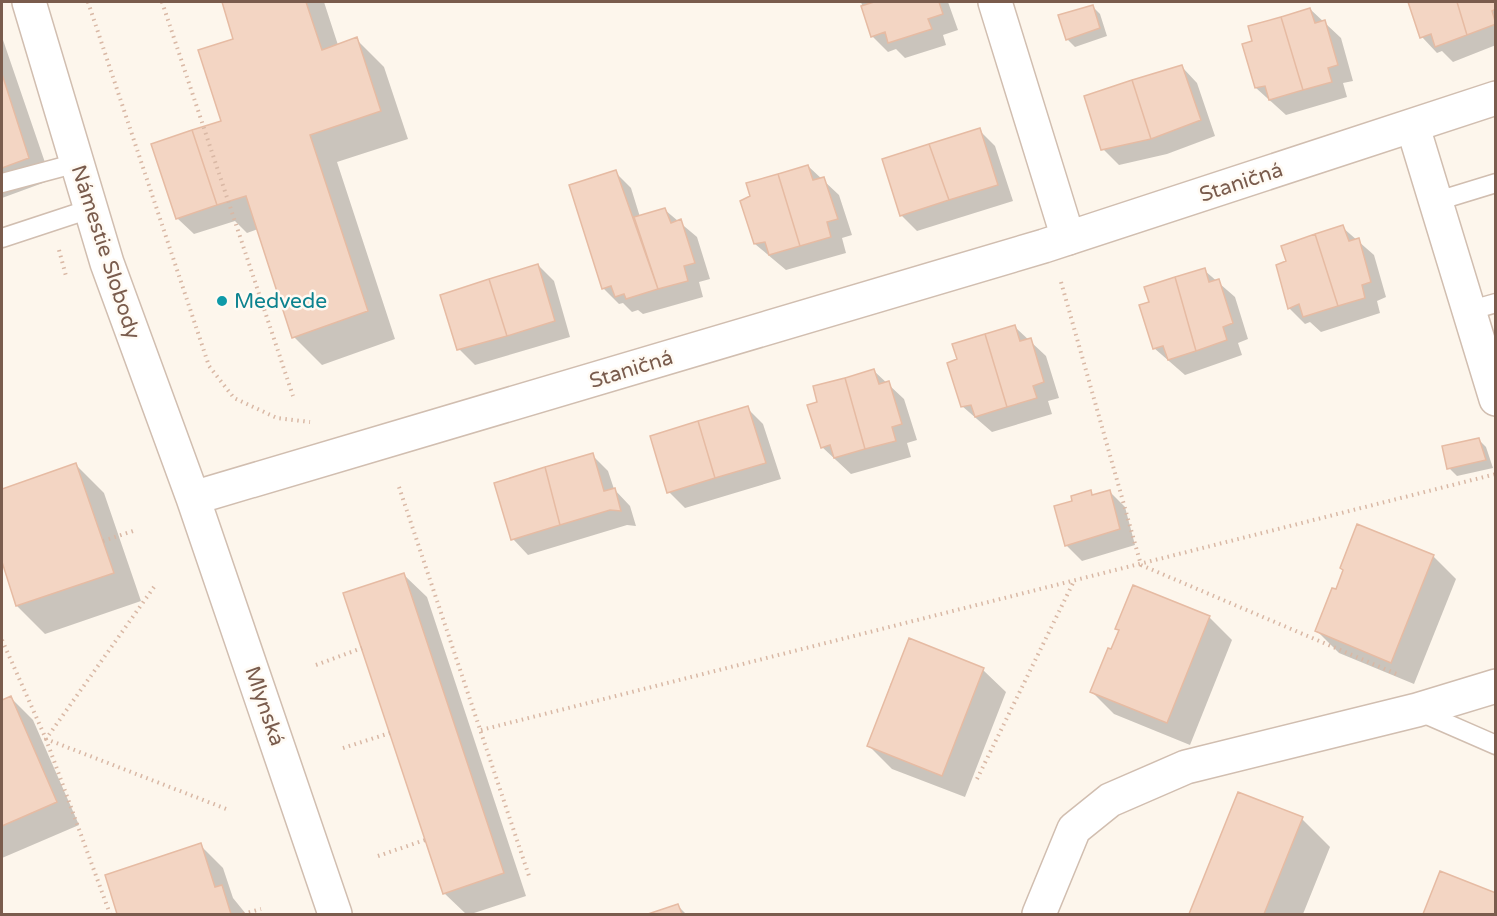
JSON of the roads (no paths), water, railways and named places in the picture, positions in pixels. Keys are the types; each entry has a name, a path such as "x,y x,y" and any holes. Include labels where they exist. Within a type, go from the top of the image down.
{"street":[{"name":"Námestie Slobody","path":"30,2 90,209 193,498"},
{"path":"995,2 1068,238"},
{"name":"Staničná","path":"193,498 1068,238 1496,98"},
{"path":"1413,127 1434,202 1482,307 1496,399"},
{"name":"Mlynská","path":"193,498 335,915"},
{"path":"1039,915 1074,829 1110,800 1186,767 1417,710 1496,686"}],"lane":[{"path":"2,183 77,163"},
{"path":"1434,202 1496,183"},
{"path":"2,238 90,209"},
{"path":"1417,710 1496,746"}],"place":[{"name":"Medvede","path":"222,301"}]}
